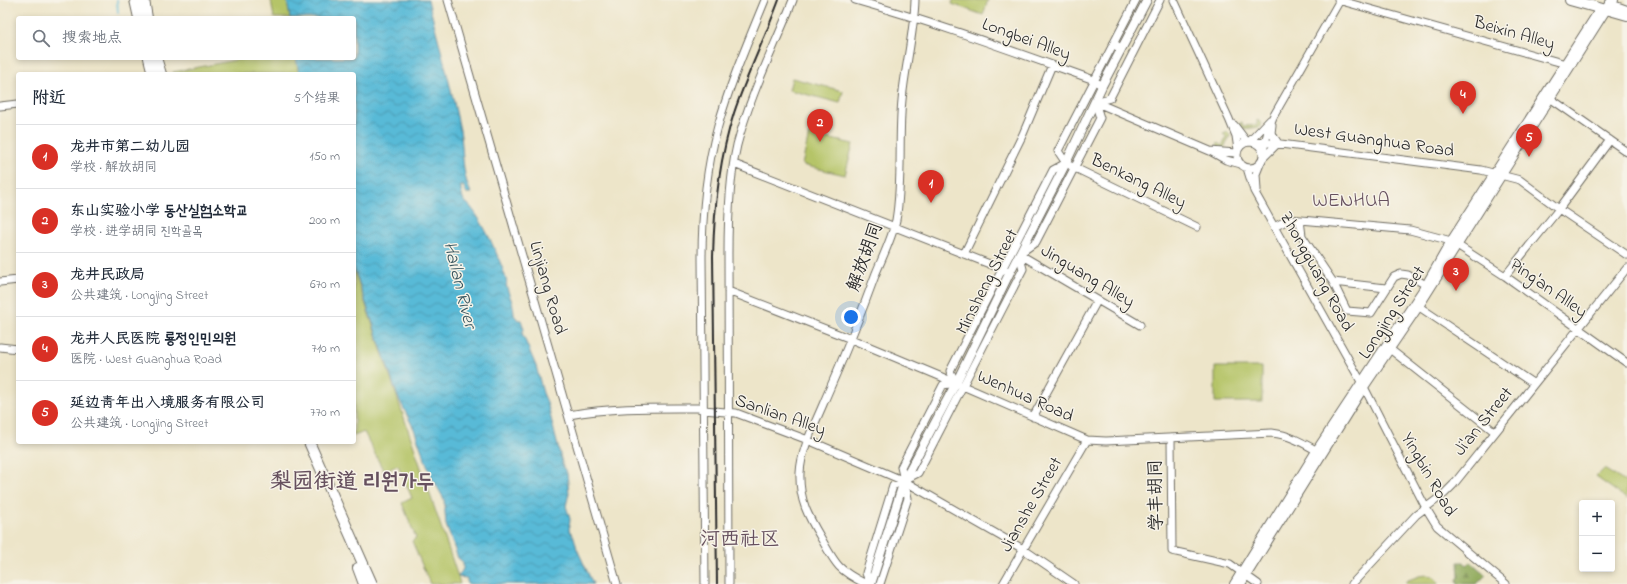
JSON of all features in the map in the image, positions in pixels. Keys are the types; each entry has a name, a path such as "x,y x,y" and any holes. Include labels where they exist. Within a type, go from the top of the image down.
{"highway":[{"path":"135,0 139,16"},
{"path":"144,0 147,16"},
{"path":"1570,0 1605,4"},
{"path":"150,60 152,72"},
{"path":"157,60 160,72"},
{"path":"303,444 363,579 368,584"},
{"path":"310,444 363,579 372,584"}],"main road":[{"name":"Minsheng Street","path":"870,584 904,481 959,384 1006,270 1019,254 1066,163 1095,102 1117,47 1147,0"},
{"path":"1605,4 1627,10"},
{"path":"1605,4 1627,16"},
{"name":"Longjing Street","path":"1547,96 1605,4"},
{"name":"Longjing Street","path":"1241,584 1244,575 1319,453 1362,385 1416,305 1605,4"},
{"name":"Longjing Street","path":"1416,305 1426,285 1454,243"},
{"name":"Longjing Street","path":"1234,584 1244,575"}],"street":[{"name":"Linjiang Road","path":"448,0 617,584"},
{"path":"705,584 702,240 708,168 717,127 729,90 765,0"},
{"path":"729,584 728,216 737,146 750,104 793,0"},
{"name":"Longbei Alley","path":"856,0 915,17 1094,80 1102,86"},
{"name":"解放胡同","path":"866,584 844,572 837,566 806,513 802,501 800,473 801,462 808,440 851,339 894,226 900,170 902,101 915,17 915,0"},
{"path":"734,164 1006,270 1053,170 1066,163 1058,151 1094,80 1117,47 1136,0"},
{"path":"1095,102 1110,98 1160,0"},
{"path":"1174,0 1229,119 1236,136 1238,159 1244,166"},
{"path":"1210,152 1236,154 1241,145 1248,142 1273,117 1339,0"},
{"name":"Beixin Alley","path":"1339,0 1566,64"},
{"path":"964,254 1026,128 1052,65"},
{"path":"1547,96 1627,152"},
{"path":"1095,102 1226,160 1244,166 1255,167 1278,143 1271,133 1273,117"},
{"path":"959,384 1023,269 1019,254 1036,242 1100,118 1095,102"},
{"path":"0,106 16,104"},
{"name":"Zhongguang Road","path":"1258,197 1256,182 1265,142 1273,117"},
{"path":"1229,119 1248,142 1258,144 1262,158"},
{"path":"1505,276 1559,209 1610,140"},
{"name":"West Guanghua Road","path":"1248,142 1278,143 1498,174 1520,180 1559,209 1627,255"},
{"name":"Benkang Alley","path":"1066,163 1197,227"},
{"name":"Zhongguang Road","path":"1244,166 1254,191 1362,385"},
{"name":"Ping'an Alley","path":"1274,227 1290,219 1410,230 1454,243 1505,276 1627,363"},
{"path":"1300,220 1302,236 1333,282 1347,312 1371,313 1394,277 1401,274 1408,275 1426,285"},
{"name":"Jinguang Alley","path":"1019,254 1140,325"},
{"name":"Ji'an Street","path":"1352,584 1416,515 1444,494 1453,485 1627,268"},
{"path":"0,282 16,280"},
{"path":"1333,282 1386,288"},
{"name":"Wenhua Road","path":"728,291 851,339 1087,440 1100,441 1261,433 1281,434 1295,439 1319,453"},
{"path":"1033,417 1097,301"},
{"path":"1416,305 1534,384"},
{"path":"0,347 16,349"},
{"path":"1389,347 1495,432"},
{"name":"Yingbin Road","path":"1362,385 1426,508 1437,526 1506,584"},
{"name":"Sanlian Alley","path":"569,415 623,408 698,408 704,410 729,412 808,440 904,481 1023,549 1074,584"},
{"name":"学丰胡同","path":"1171,438 1172,551 1230,564 1244,575"},
{"name":"Jianshe Street","path":"1003,584 1087,440"},
{"path":"880,584 908,498 904,481"},
{"path":"1244,575 1258,584"}],"green space":[{"path":"271,0 287,0 290,16 274,16"},
{"path":"953,0 988,0 983,15 952,4"},
{"path":"236,60 296,60 299,72 173,72"},
{"path":"792,78 843,91 840,103 789,90"},
{"path":"1257,120 1262,123 1260,127 1243,129 1240,127 1240,123 1242,122 1243,126 1257,125"},
{"path":"1227,132 1230,136 1224,148 1219,149 1217,146 1218,143 1222,146 1227,137 1223,134"},
{"path":"809,134 853,144 845,175 802,165"},
{"path":"356,276 460,584 430,584 412,541 416,538 402,503 412,498 398,465 384,472 364,432 356,435"},
{"path":"1215,367 1262,367 1262,402 1215,402"},
{"path":"1604,469 1627,483 1627,499 1596,477"},
{"path":"1458,562 1464,562 1467,565 1471,562 1486,575 1477,584 1458,584"},
{"path":"1419,576 1432,576 1438,581 1438,584 1406,584 1406,581"}],"water":[{"name":"Hailan River","path":"287,0 428,0 460,130 464,170 471,193 466,193 464,187 461,185 461,192 464,201 476,214 489,237 506,279 513,304 514,315 518,320 521,320 524,329 522,333 536,366 547,402 563,467 567,473 569,493 566,506 570,519 569,530 574,537 577,549 593,584 467,584 467,578 458,577 463,569 463,562 458,558 446,525 444,499 431,476 414,429 398,397 356,274 356,72 299,72 296,60 356,60 356,16 290,16"}],"waterway":[{"path":"117,0 118,13"}],"railway":[{"path":"717,584 713,257 716,202 721,166 734,113 779,0"}],"place":[{"name":"龙井人民医院 룡정인민의원","path":"1463,114"},
{"name":"东山实验小学 동산실험소학교","path":"820,142"},
{"name":"延边青年出入境服务有限公司","path":"1529,157"},
{"name":"龙井市第二幼儿园","path":"931,203"},
{"name":"龙井民政局","path":"1456,291"}],"district":[{"name":"WENHUA","path":"1351,201"},
{"name":"梨园街道 리원가두","path":"352,483"},
{"name":"河西社区","path":"740,540"}]}
